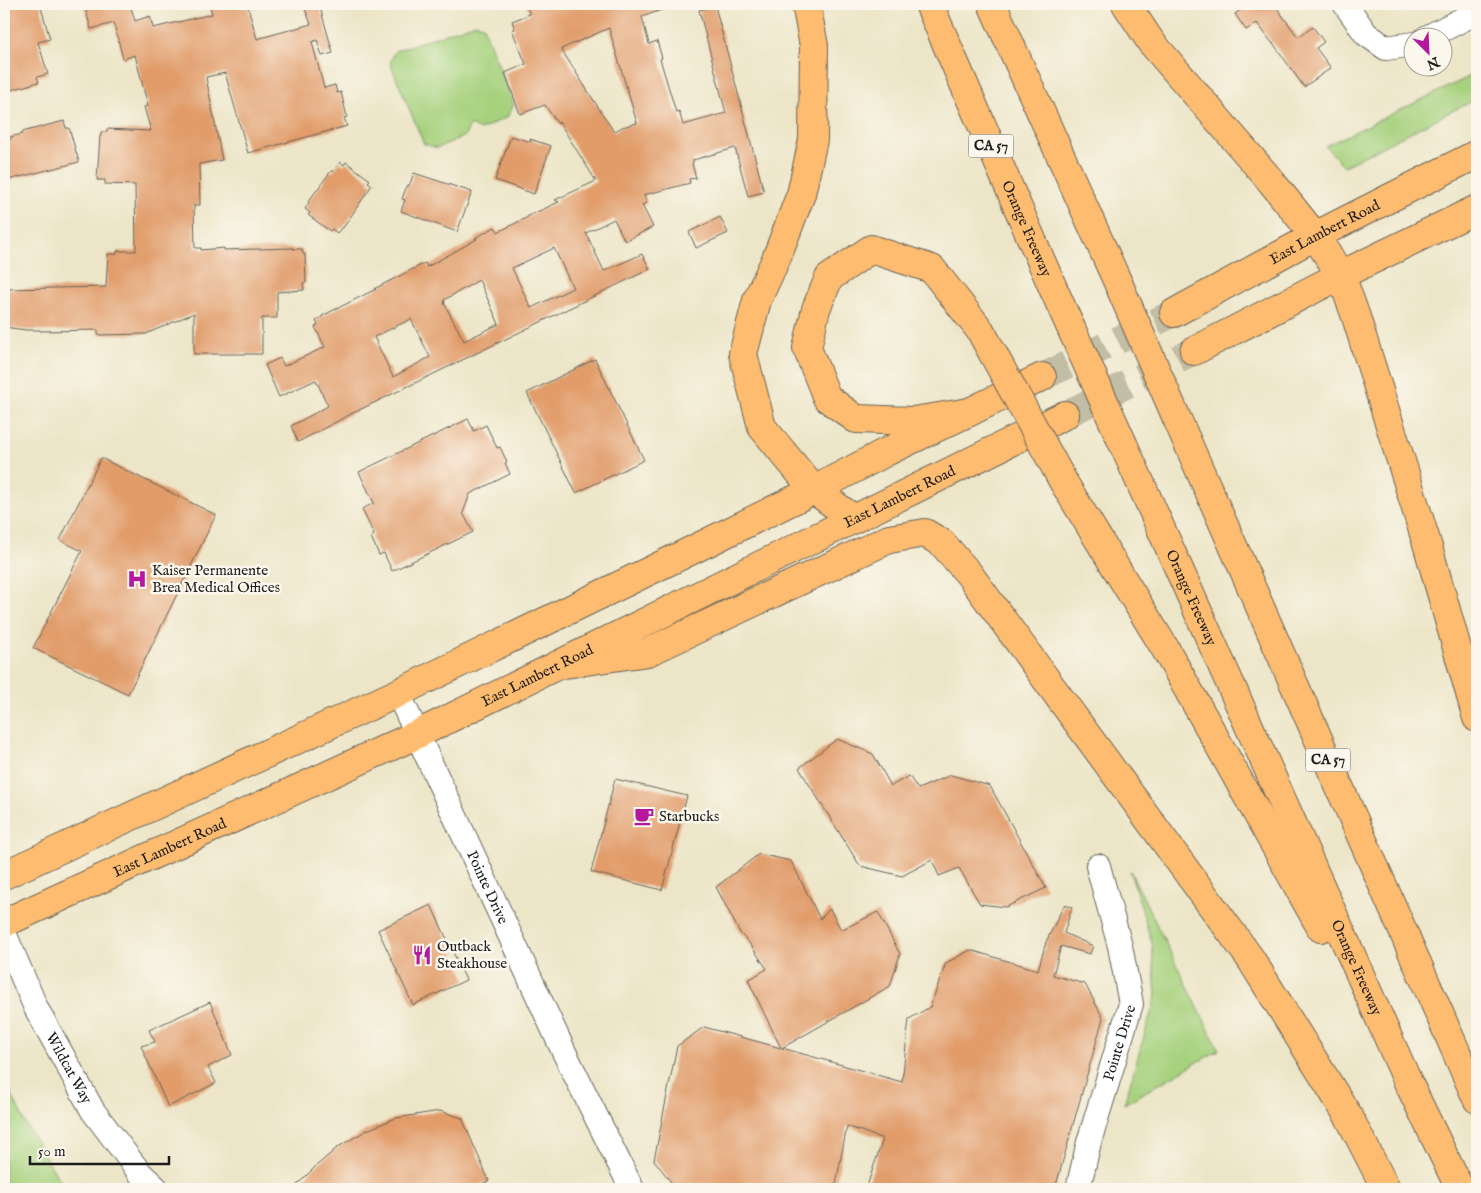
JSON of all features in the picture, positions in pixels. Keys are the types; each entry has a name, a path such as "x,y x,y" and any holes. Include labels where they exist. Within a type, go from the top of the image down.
{"main road":[{"path":"806,4 814,46 813,140 801,194 776,259 757,300 743,354 762,427 814,490 854,519"},
{"name":"Orange Freeway","path":"929,4 1053,288 1408,1082 1460,1189"},
{"name":"CA 57","path":"992,4 1119,285 1477,1099"},
{"path":"1126,4 1151,42 1270,180 1315,236 1341,275 1428,546 1477,718"},
{"name":"East Lambert Road","path":"1174,313 1315,236 1477,154"},
{"path":"1194,351 1341,275 1477,209"},
{"path":"970,412 913,421 856,419 827,398 807,348 816,310 829,278 871,248 932,269 980,330 1064,482 1166,650 1408,1082"},
{"path":"4,874 398,693 1042,377"},
{"name":"East Lambert Road","path":"4,923 418,734 1065,415"},
{"path":"558,665 648,652 889,539 925,533 942,543 969,574 1250,958 1349,1118 1386,1189"}],"street":[{"path":"1345,4 1366,34 1386,48 1404,45"},
{"path":"1446,28 1477,12"},
{"name":"Pointe Drive","path":"398,693 564,1052 632,1189"},
{"name":"Pointe Drive","path":"1078,1189 1089,1142 1131,1004 1120,946 1098,866"},
{"name":"Wildcat Way","path":"4,933 36,1008 93,1111 140,1173 157,1189"}],"green space":[{"path":"476,23 483,26 514,105 507,117 480,130 470,125 465,136 437,148 424,144 390,63 395,51"},
{"path":"1477,73 1477,99 1344,166 1325,146"},
{"path":"1130,871 1219,1050 1124,1104 1156,996 1152,943"},
{"path":"4,1078 25,1123 65,1189 4,1189"}],"building":[{"path":"4,4 40,4 50,39 38,42 48,74 37,77 39,82 4,92 4,55 9,54 4,33"},
{"path":"84,4 130,4 135,21 150,16 153,28 212,14 209,4 247,4 257,39 311,24 303,4 319,4 333,53 322,56 317,40 312,42 324,88 335,85 337,93 341,92 347,117 344,118 347,126 248,153 225,73 206,77 222,160 199,164 200,205 194,205 195,248 201,248 201,250 224,248 224,250 293,248 302,249 303,254 305,254 306,283 303,283 304,290 277,292 277,318 262,318 262,354 194,354 194,313 146,334 98,335 98,330 40,331 4,327 4,289 106,287 108,254 117,254 117,251 136,251 135,185 105,184 105,180 97,180 100,136 101,132 107,132 107,129 151,131 144,107 148,106 135,55 123,59 114,23 91,29"},
{"path":"525,4 672,4 672,6 642,17 649,44 657,41 662,58 660,59 676,112 679,111 683,125 726,113 699,10 715,6 764,192 748,196 735,148 693,160 692,164 696,178 689,179 690,183 644,195 647,203 642,205 653,227 625,241 614,219 586,233 604,271 642,254 650,269 353,413 298,442 291,426 328,406 316,380 279,397 265,365 280,358 284,366 325,347 315,327 318,325 316,321 322,316 425,263 427,267 495,227 498,232 559,202 555,200 596,181 559,122 558,124 545,105 520,114 505,73 526,64 512,30 515,29 512,21 530,14","holes":["609,28 637,123 622,127 614,132 561,49","554,248 573,288 531,308 512,268","479,280 499,324 464,341 444,300","411,319 430,357 393,377 374,337"]},
{"path":"1249,4 1274,4 1298,37 1313,27 1324,42 1316,48 1331,68 1304,87 1257,23 1246,30 1235,14"},
{"path":"64,121 66,128 69,128 79,162 4,181 4,141 11,139 10,137 22,134 22,132"},
{"path":"511,136 531,142 530,139 551,146 534,194 495,180"},
{"path":"340,162 344,165 346,162 370,180 368,182 372,185 343,228 337,233 332,229 330,231 308,215 310,213 305,209 331,171 333,172"},
{"path":"414,173 472,192 457,232 401,211 405,200 402,199"},
{"path":"720,217 728,233 696,248 689,232"},
{"path":"595,359 644,460 576,493 527,393"},
{"path":"468,419 474,431 486,425 497,448 500,447 510,474 470,494 463,513 473,532 392,571 384,553 379,555 371,537 374,535 362,509 374,503 359,472"},
{"name":"Kaiser Permanente Brea Medical Offices","path":"101,458 216,515 128,694 33,648 82,551 60,540"},
{"path":"837,739 873,754 891,786 909,776 918,789 951,775 990,786 1046,888 1006,907 980,904 959,868 939,876 932,860 902,876 860,866 799,768"},
{"name":"Starbucks","path":"615,779 687,796 662,890 591,872"},
{"path":"759,854 791,861 820,919 830,909 841,930 878,912 900,954 890,986 782,1048 902,1082 909,1019 930,1007 946,963 970,950 1038,970 1046,942 1064,905 1072,907 1064,933 1093,946 1090,954 1061,946 1053,975 1085,984 1103,1018 1055,1189 866,1189 883,1139 847,1126 835,1189 673,1189 671,1182 654,1160 677,1046 704,1027 781,1048 748,980 767,969 740,933 716,887"},
{"name":"Outback Steakhouse","path":"431,905 466,980 413,1005 378,930"},
{"path":"210,1002 232,1055 208,1067 216,1083 168,1107 141,1046 155,1042 149,1030"},
{"path":"440,1111 462,1118 489,1181 470,1189 293,1189 338,1147 367,1130 396,1118"}],"tunnel":[{"path":"1042,377 1174,313"},
{"path":"1065,415 1194,351"}],"place":[{"name":"Kaiser Permanente Brea Medical Offices","path":"137,579"},
{"name":"Starbucks","path":"644,816"},
{"name":"Outback Steakhouse","path":"422,955"}]}
